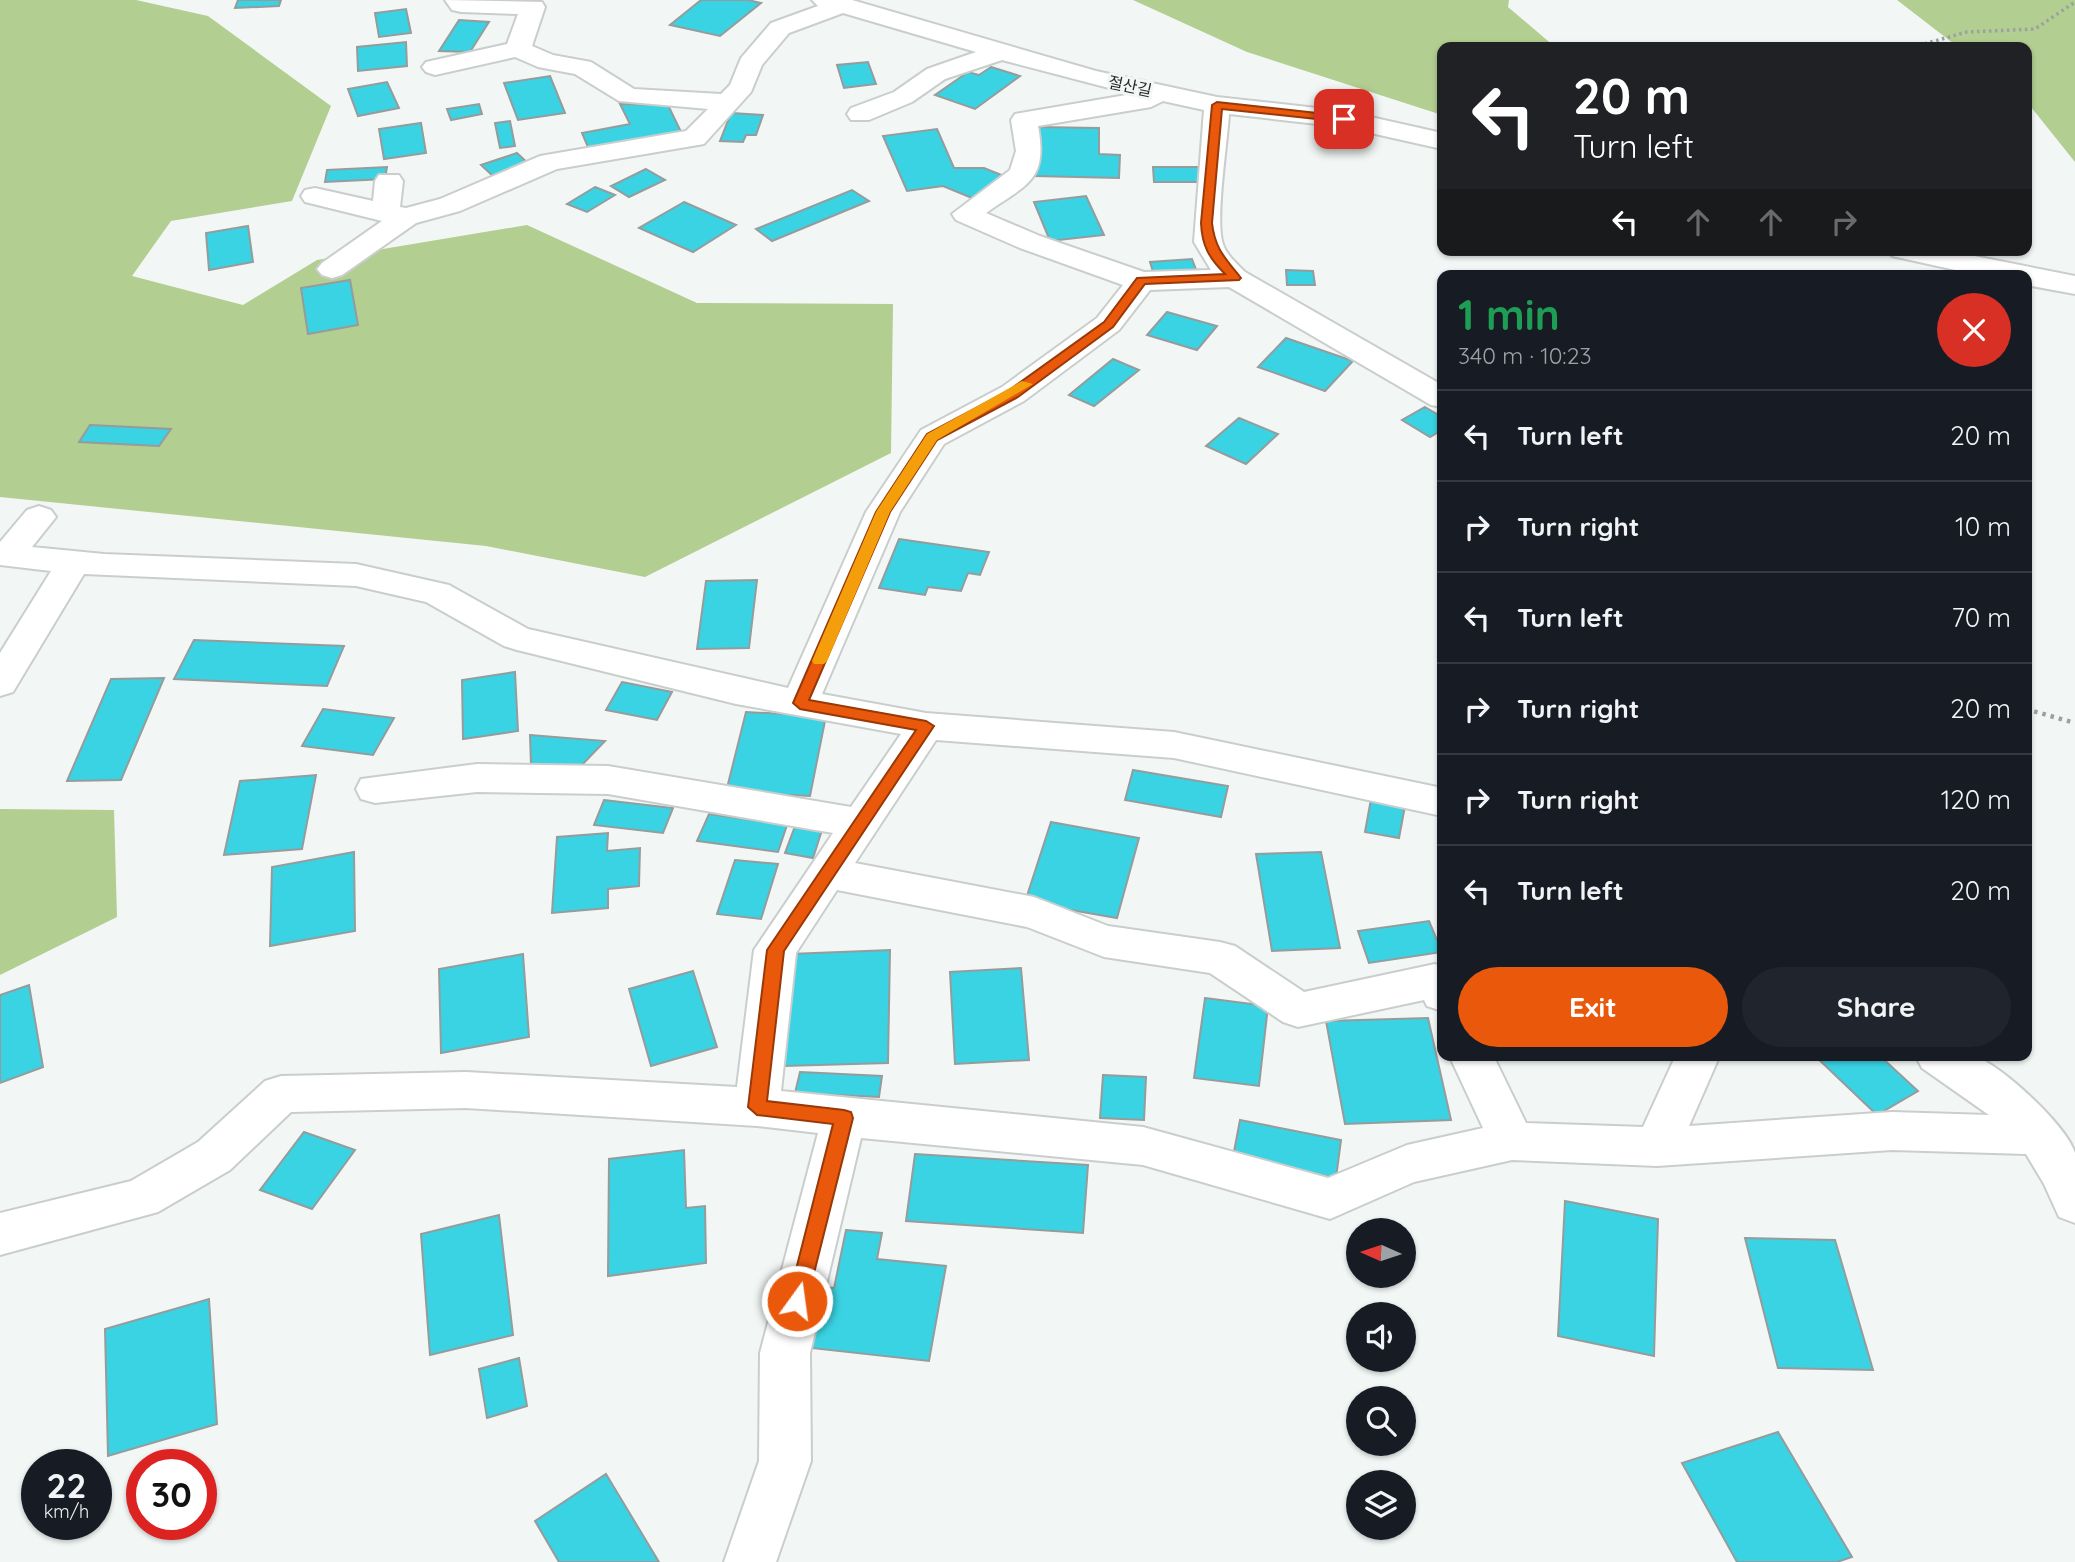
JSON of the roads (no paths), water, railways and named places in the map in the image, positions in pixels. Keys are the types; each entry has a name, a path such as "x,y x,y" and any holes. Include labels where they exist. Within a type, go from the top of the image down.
{"street":[{"path":"457,0 461,5 533,7 518,49"},
{"path":"315,196 396,215 450,205 550,162 695,138 742,87 750,63 780,28 834,3"},
{"name":"절산길","path":"834,3 1091,78 1217,105 1344,119 1437,140"},
{"path":"435,67 518,49 547,62 582,67 628,96 728,102"},
{"path":"860,114 903,97 936,74 1001,52"},
{"path":"1173,96 1024,120 1029,151 1023,174 966,214 1030,242 1141,281 1235,278"},
{"path":"1217,105 1206,223 1208,242 1216,259 1235,278 1437,395"},
{"path":"389,181 396,215"},
{"path":"332,269 396,215"},
{"path":"1930,256 1996,270"},
{"path":"2032,277 2075,285"},
{"path":"800,703 883,512 932,437 1013,394 1108,324 1141,281"},
{"path":"39,517 7,556 73,562 356,575 437,593 517,638 736,691 926,726 1174,745 1437,801"},
{"path":"0,683 73,562"},
{"path":"757,1107 775,950 926,726"},
{"path":"375,789 477,778 608,780 860,823"},
{"path":"825,873 943,893 1034,913 1104,942 1220,958 1298,1010 1437,982"},
{"path":"1474,1061 1512,1141"},
{"path":"1657,1147 1695,1061"},
{"path":"1947,1061 1993,1089 2040,1136 2069,1185 2075,1203"},
{"path":"0,1234 142,1198 214,1156 281,1094 467,1090 757,1107 844,1118 1143,1146 1330,1199 1408,1164 1512,1141 1657,1147 1892,1131 2040,1136"},
{"path":"750,1562 785,1461 785,1353 844,1118"}]}
